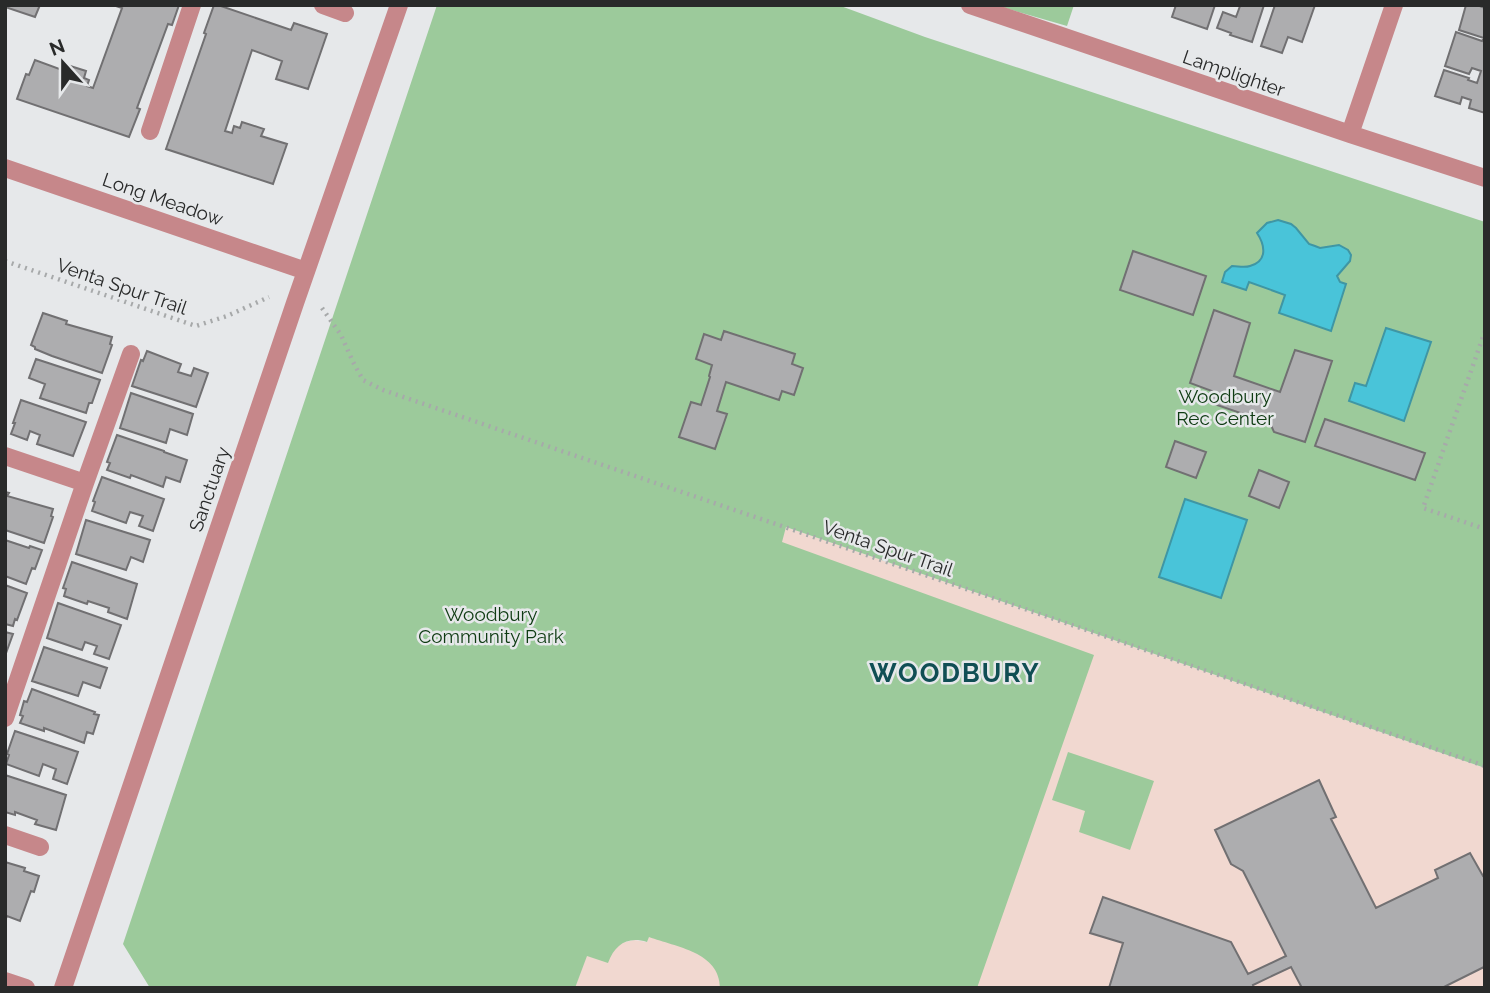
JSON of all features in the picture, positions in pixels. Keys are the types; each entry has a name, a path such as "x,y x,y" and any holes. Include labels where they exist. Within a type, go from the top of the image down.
{"street":[{"path":"150,131 192,5"},
{"path":"323,5 345,13"},
{"name":"Sanctuary","path":"63,988 398,5"},
{"name":"Lamplighter","path":"970,5 1350,135 1485,178"},
{"path":"1350,135 1394,5"},
{"name":"Long Meadow","path":"5,168 306,271"},
{"path":"5,718 131,354"},
{"path":"5,456 85,483"},
{"path":"5,835 40,847"},
{"path":"5,981 26,988"}],"path":[{"name":"Venta Spur Trail","path":"5,261 196,326 227,316 269,297"},
{"name":"Venta Spur Trail","path":"322,308 341,335 363,380 383,390 1485,766"},
{"path":"1485,331 1423,508 1485,529"}],"shaded area":[{"path":"786,527 1485,768 1485,988 575,988 586,955 612,952 621,943 634,940 647,942"}],"green space":[{"path":"437,5 838,5 925,37 1485,222 1485,768 786,527 782,542 1094,655 977,988 720,988 713,966 705,959 683,948 649,937 647,942 634,940 618,946 608,963 587,956 575,988 150,988 123,944"},
{"path":"995,5 1074,5 1067,26"},
{"path":"1068,752 1154,781 1130,850 1079,832 1085,811 1052,800"}],"water":[{"path":"1278,220 1291,224 1309,244 1320,248 1339,245 1351,255 1350,261 1337,276 1340,282 1346,284 1331,331 1279,313 1285,295 1249,282 1246,290 1222,282 1225,272 1232,266 1248,267 1260,260 1263,247 1257,233 1267,223"},
{"path":"1386,328 1431,342 1404,421 1349,401 1355,383 1366,386"},
{"path":"1185,499 1247,520 1221,598 1159,577"}],"building":[{"path":"40,5 35,17 5,7"},
{"path":"113,5 179,5 172,25 168,24 129,137 17,99 26,74 29,75 35,60 62,70 64,64 86,71 84,78 89,80 87,86 93,88 122,8"},
{"path":"214,5 291,30 294,23 327,34 308,89 276,79 282,61 252,50 225,131 232,133 234,126 240,128 242,122 264,129 261,136 287,144 273,184 166,149"},
{"path":"1176,5 1215,5 1207,29 1172,17"},
{"path":"1239,5 1264,5 1252,42 1217,28 1223,12 1236,17"},
{"path":"1275,5 1315,5 1302,42 1288,37 1282,53 1261,46"},
{"path":"1466,5 1485,8 1485,113 1469,108 1471,100 1462,97 1460,104 1435,96 1444,70 1477,83 1481,71 1472,68 1469,74 1445,66 1456,32 1482,41 1484,38 1459,30"},
{"path":"1133,251 1206,276 1193,315 1120,290"},
{"path":"1214,310 1250,323 1234,376 1280,392 1295,350 1332,361 1305,442 1274,432 1270,423 1208,402 1212,391 1190,383"},
{"path":"43,313 67,321 66,324 112,337 112,345 102,373 52,356 31,345"},
{"path":"724,331 795,354 792,364 803,368 794,395 782,391 779,400 726,382 717,411 727,414 715,449 679,437 691,402 701,405 710,377 712,365 696,359 704,334 721,340"},
{"path":"147,351 181,364 178,372 191,376 194,368 208,373 196,407 132,386"},
{"path":"36,359 100,380 86,413 40,398 45,384 29,378"},
{"path":"131,393 193,414 187,435 170,429 166,443 120,428"},
{"path":"21,400 86,422 73,456 37,444 40,435 30,431 27,440 11,434"},
{"path":"1325,419 1425,453 1415,480 1315,446"},
{"path":"117,435 187,460 180,482 166,477 163,487 131,475 130,478 107,470 110,463 107,462"},
{"path":"1175,441 1206,452 1196,478 1166,467"},
{"path":"1259,470 1289,482 1279,508 1249,496"},
{"path":"102,477 164,499 153,531 139,526 143,516 130,512 126,523 92,511"},
{"path":"5,492 9,493 7,496 53,509 44,543 5,530"},
{"path":"86,520 150,540 143,562 131,557 126,570 76,554"},
{"path":"5,540 42,550 26,584 5,576"},
{"path":"72,562 137,584 127,619 108,612 109,608 64,596 66,589 63,588"},
{"path":"5,585 27,593 13,626 5,624"},
{"path":"58,603 121,625 109,659 94,654 97,646 85,642 82,650 47,638"},
{"path":"5,632 13,634 5,656"},
{"path":"44,647 107,668 100,688 83,682 78,696 32,681"},
{"path":"32,689 95,712 94,714 99,715 93,734 87,732 84,743 44,728 44,731 20,723 24,701 27,702"},
{"path":"15,731 78,752 67,784 53,779 56,769 43,764 39,776 6,764"},
{"path":"5,775 66,795 56,830 35,824 37,820 15,812 15,815 5,812"},
{"path":"1319,780 1336,817 1331,819 1376,908 1438,878 1435,870 1470,853 1483,876 1485,875 1485,970 1484,967 1442,988 1302,988 1291,967 1251,988 1109,988 1123,943 1090,933 1103,897 1231,942 1248,974 1286,956 1243,871 1231,864 1215,830"},
{"path":"5,862 39,876 20,921 7,916 5,921"}],"district":[{"name":"WOODBURY","path":"955,673"}],"park label":[{"name":"Woodbury Rec Center","path":"1225,407"},
{"name":"Woodbury Community Park","path":"491,625"}]}
